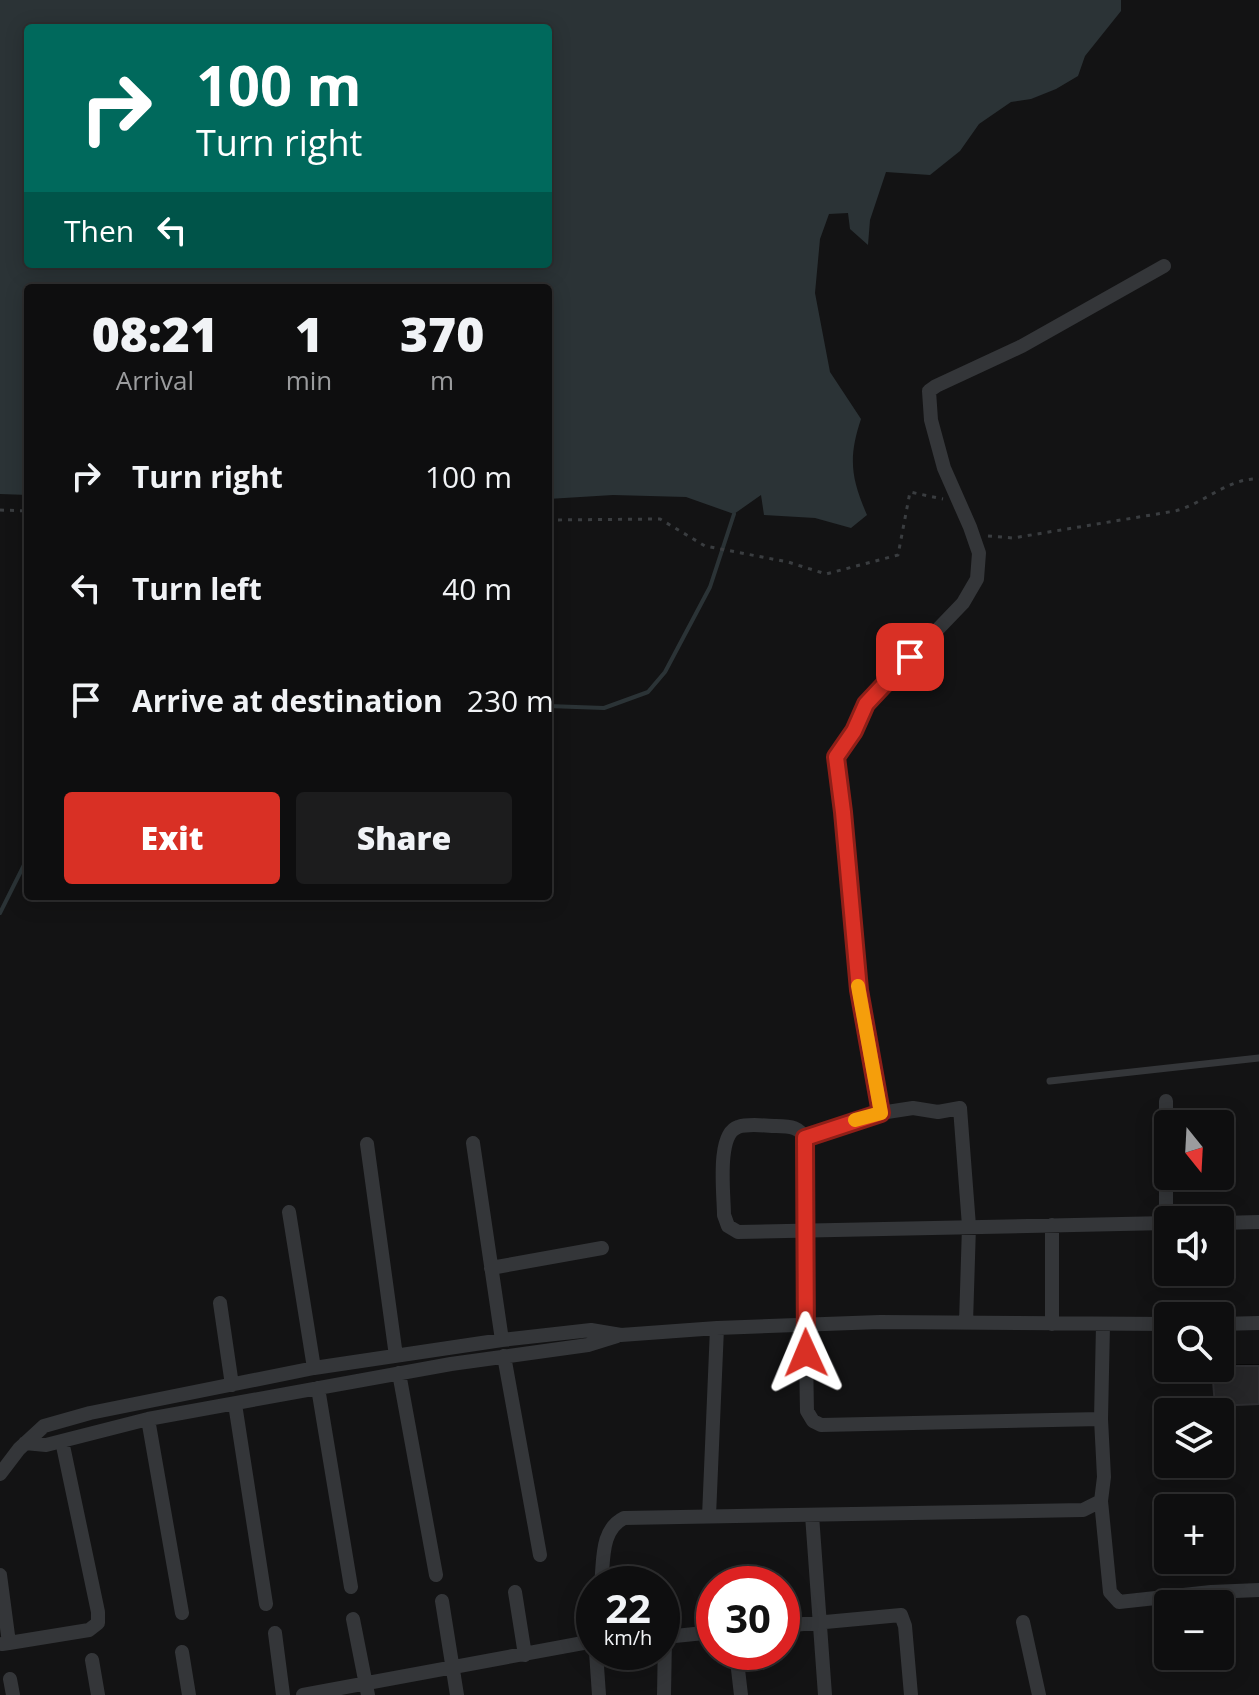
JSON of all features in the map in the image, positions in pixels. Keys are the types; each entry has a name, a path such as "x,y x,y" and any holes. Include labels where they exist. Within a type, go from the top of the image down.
{"street":[{"path":"881,1113 859,990 836,757 854,731 866,704 963,603 977,579 979,553 944,468 931,420 929,391 1022,346 1164,266"},
{"path":"1166,1101 1167,1206"},
{"path":"805,1138 881,1113 913,1108 938,1112 960,1108 969,1226 966,1323"},
{"path":"1101,1419 821,1425 813,1421 807,1411 805,1325 806,1230 805,1138 803,1132 792,1126 739,1126 730,1131 724,1142 724,1215 728,1226 738,1232 806,1230 969,1226 1154,1223"},
{"path":"473,1143 502,1340"},
{"path":"367,1144 396,1356"},
{"path":"289,1212 314,1368"},
{"path":"1234,1223 1259,1222"},
{"path":"1052,1225 1052,1324"},
{"path":"491,1268 602,1248"},
{"path":"220,1303 232,1385"},
{"path":"1234,1324 1259,1323"},
{"path":"25,1443 46,1445 148,1419 451,1364 588,1345 621,1335 805,1325 1154,1324"},
{"path":"1103,1325 1101,1419 1104,1477 1101,1501 1110,1592 1119,1602 1259,1590"},
{"path":"709,1516 717,1328"},
{"path":"0,1474 25,1443 44,1426 101,1411 314,1368 502,1340 591,1330 621,1335"},
{"path":"449,1348 451,1364"},
{"path":"504,1356 540,1555"},
{"path":"399,1373 436,1575"},
{"path":"270,1377 274,1397"},
{"path":"318,1388 351,1587"},
{"path":"235,1404 266,1604"},
{"path":"101,1411 106,1431"},
{"path":"148,1419 182,1613"},
{"path":"0,1575 5,1644 89,1630 98,1623 62,1441"},
{"path":"603,1566 606,1537 615,1522 624,1518 1083,1510 1101,1501"},
{"path":"812,1515 825,1695"},
{"path":"515,1592 525,1655"},
{"path":"442,1601 457,1695"},
{"path":"800,1624 901,1615 905,1626 911,1695"},
{"path":"353,1619 367,1689"},
{"path":"1023,1622 1039,1695"},
{"path":"275,1633 283,1695"},
{"path":"664,1695 665,1637 696,1634"},
{"path":"303,1695 367,1689 453,1667 576,1645"},
{"path":"182,1652 189,1695"},
{"path":"92,1660 98,1695"},
{"path":"597,1670 599,1695"},
{"path":"738,1670 741,1695"},
{"path":"10,1679 13,1695"}],"lane":[{"path":"1050,1081 1259,1058"}],"path":[{"path":"970,527 999,539 1161,514 1190,508 1235,483 1259,479"},
{"path":"552,520 660,519 705,546 788,562 826,574 898,555 910,492 927,493 943,499 952,508"},
{"path":"0,510 24,511"}],"shaded area":[{"path":"0,0 1121,0 1121,11 1085,56 1078,76 1031,99 1011,102 979,124 960,151 930,175 886,172 870,220 868,245 850,229 848,213 829,214 820,239 815,293 830,372 861,419 854,445 853,468 857,490 867,515 851,528 815,518 764,515 761,495 734,514 686,497 613,495 552,499 552,284 24,284 24,495 0,494"}],"building":[{"path":"1234,1366 1259,1366 1259,1404 1234,1405 1234,1398 1214,1398 1213,1382 1234,1382"}],"waterway":[{"path":"552,706 604,708 648,692 665,672 710,587 734,514"},
{"path":"0,913 24,865"}],"slow traffic":[{"path":"855,1120 881,1113 858,986"}],"route":[{"path":"806,1353 805,1138 881,1113 859,990 836,757 854,731 866,704 910,657"}]}
